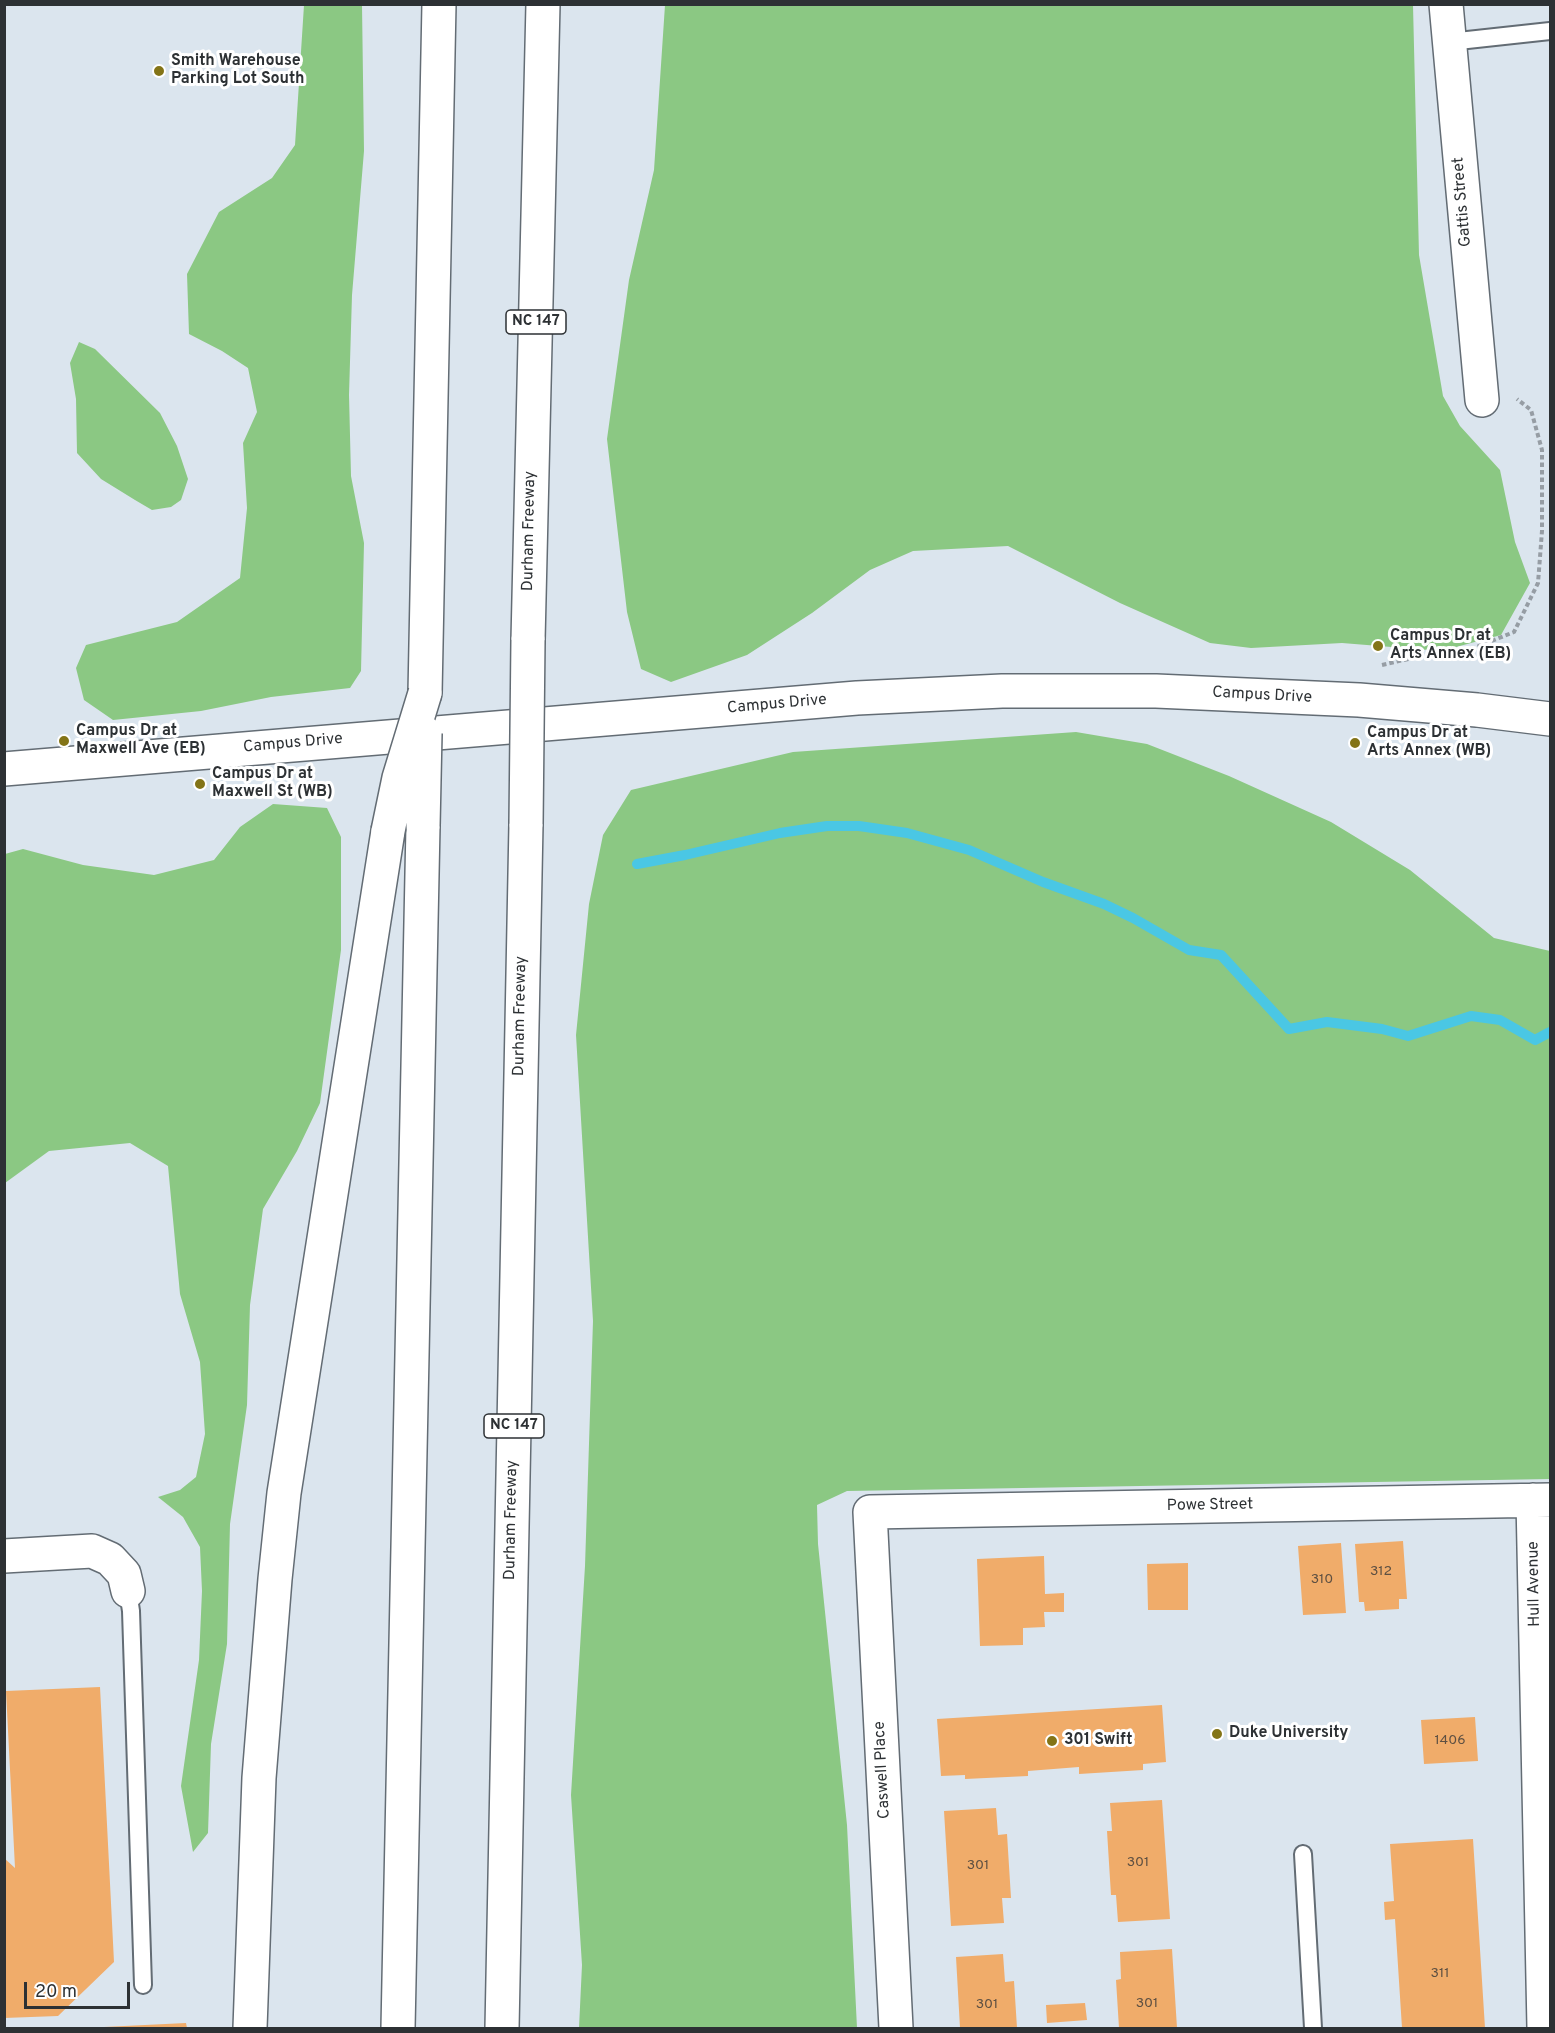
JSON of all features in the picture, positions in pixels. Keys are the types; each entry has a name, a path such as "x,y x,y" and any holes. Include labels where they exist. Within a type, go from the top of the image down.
{"main road":[{"path":"398,2028 439,4"},
{"name":"Durham Freeway","path":"502,2028 528,640 543,4"},
{"name":"Gattis Street","path":"1446,4 1482,400"},
{"name":"Campus Drive","path":"4,770 324,741 856,698 1002,691 1156,691 1359,700 1551,719"},
{"path":"250,2028 259,1778 284,1493 388,831 399,778 425,693"},
{"name":"Powe Street","path":"870,1512 1542,1500"},
{"name":"Hull Avenue","path":"1542,1500 1544,2028"},
{"name":"Caswell Place","path":"870,1512 896,2028"},
{"path":"4,1556 92,1551 110,1559 124,1574 128,1591"}],"lane":[{"path":"1449,42 1551,31"},
{"path":"128,1591 131,1611 143,1985"},
{"path":"1303,1854 1313,2028"}],"path":[{"path":"1381,665 1474,648 1514,632 1538,583 1542,531 1542,450 1535,418 1532,410 1521,400 1503,391 1482,400"}],"green space":[{"path":"304,5 362,5 364,151 352,295 349,395 351,476 364,543 361,671 350,688 271,697 201,711 113,720 84,700 76,668 86,645 177,622 240,578 247,508 243,443 257,412 248,368 189,334 187,274 219,212 272,178 295,145"},
{"path":"665,5 1413,5 1419,255 1443,396 1460,426 1500,470 1515,542 1530,583 1501,635 1441,651 1342,643 1251,648 1210,643 1120,603 1008,546 913,551 870,570 812,613 747,655 671,682 641,669 627,612 607,439 629,280 654,170"},
{"path":"79,342 95,349 160,413 177,446 188,479 181,500 171,507 152,510 101,479 77,453 76,399 70,363"},
{"path":"1076,732 1147,744 1229,776 1331,822 1410,870 1494,938 1550,951 1550,1479 847,1491 817,1505 818,1544 847,1825 857,2028 579,2028 582,1965 571,1795 585,1566 593,1321 576,1035 589,904 603,835 631,790 793,752"},
{"path":"273,804 327,808 341,837 341,950 320,1103 297,1151 263,1209 250,1305 247,1405 230,1524 227,1644 211,1744 208,1833 193,1852 181,1786 199,1660 202,1591 200,1547 183,1517 158,1497 180,1490 196,1477 205,1434 200,1362 180,1294 168,1166 130,1143 49,1151 5,1183 5,854 23,849 83,865 154,875 214,860 240,827"}],"building":[{"path":"1403,1541 1407,1599 1399,1599 1399,1609 1365,1611 1364,1602 1359,1602 1355,1544"},
{"path":"1341,1543 1346,1613 1303,1615 1298,1546"},
{"path":"1044,1556 1045,1594 1064,1593 1064,1612 1044,1612 1045,1627 1023,1628 1023,1645 980,1646 977,1559"},
{"path":"1188,1563 1188,1610 1148,1610 1147,1564"},
{"path":"100,1687 114,1962 58,2016 4,2018 4,1858 15,1868 6,1691"},
{"name":"301 Swift","path":"1162,1705 1166,1762 1143,1764 1143,1770 1079,1774 1079,1767 1028,1771 1028,1776 965,1779 965,1775 941,1776 937,1719"},
{"path":"1475,1717 1478,1761 1424,1764 1421,1720"},
{"path":"1162,1800 1170,1919 1118,1922 1116,1895 1111,1895 1107,1831 1112,1831 1110,1803"},
{"path":"996,1808 998,1835 1007,1834 1011,1898 1002,1898 1004,1923 951,1926 944,1811"},
{"path":"1473,1839 1485,2028 1402,2028 1395,1919 1385,1920 1384,1902 1394,1901 1390,1844"},
{"path":"1172,1949 1177,2028 1119,2028 1116,1980 1121,1979 1120,1952"},
{"path":"1003,1954 1005,1982 1014,1981 1017,2028 960,2028 956,1957"},
{"path":"1085,2003 1087,2020 1047,2023 1046,2005"},
{"path":"186,2023 187,2028 104,2028 104,2027"}],"waterway":[{"path":"637,864 780,833 827,826 859,826 907,833 969,850 1043,882 1104,904 1189,950 1221,955 1289,1029 1327,1022 1382,1029 1408,1036 1471,1016 1500,1020 1535,1040 1550,1032"}],"place":[{"name":"Smith Warehouse Parking Lot South","path":"159,71"},
{"name":"Campus Dr at Arts Annex (EB)","path":"1378,646"},
{"name":"Campus Dr at Maxwell Ave (EB)","path":"64,741"},
{"name":"Campus Dr at Arts Annex (WB)","path":"1355,743"},
{"name":"Campus Dr at Maxwell St (WB)","path":"200,784"},
{"name":"Duke University","path":"1217,1734"},
{"name":"301 Swift","path":"1052,1741"}]}
